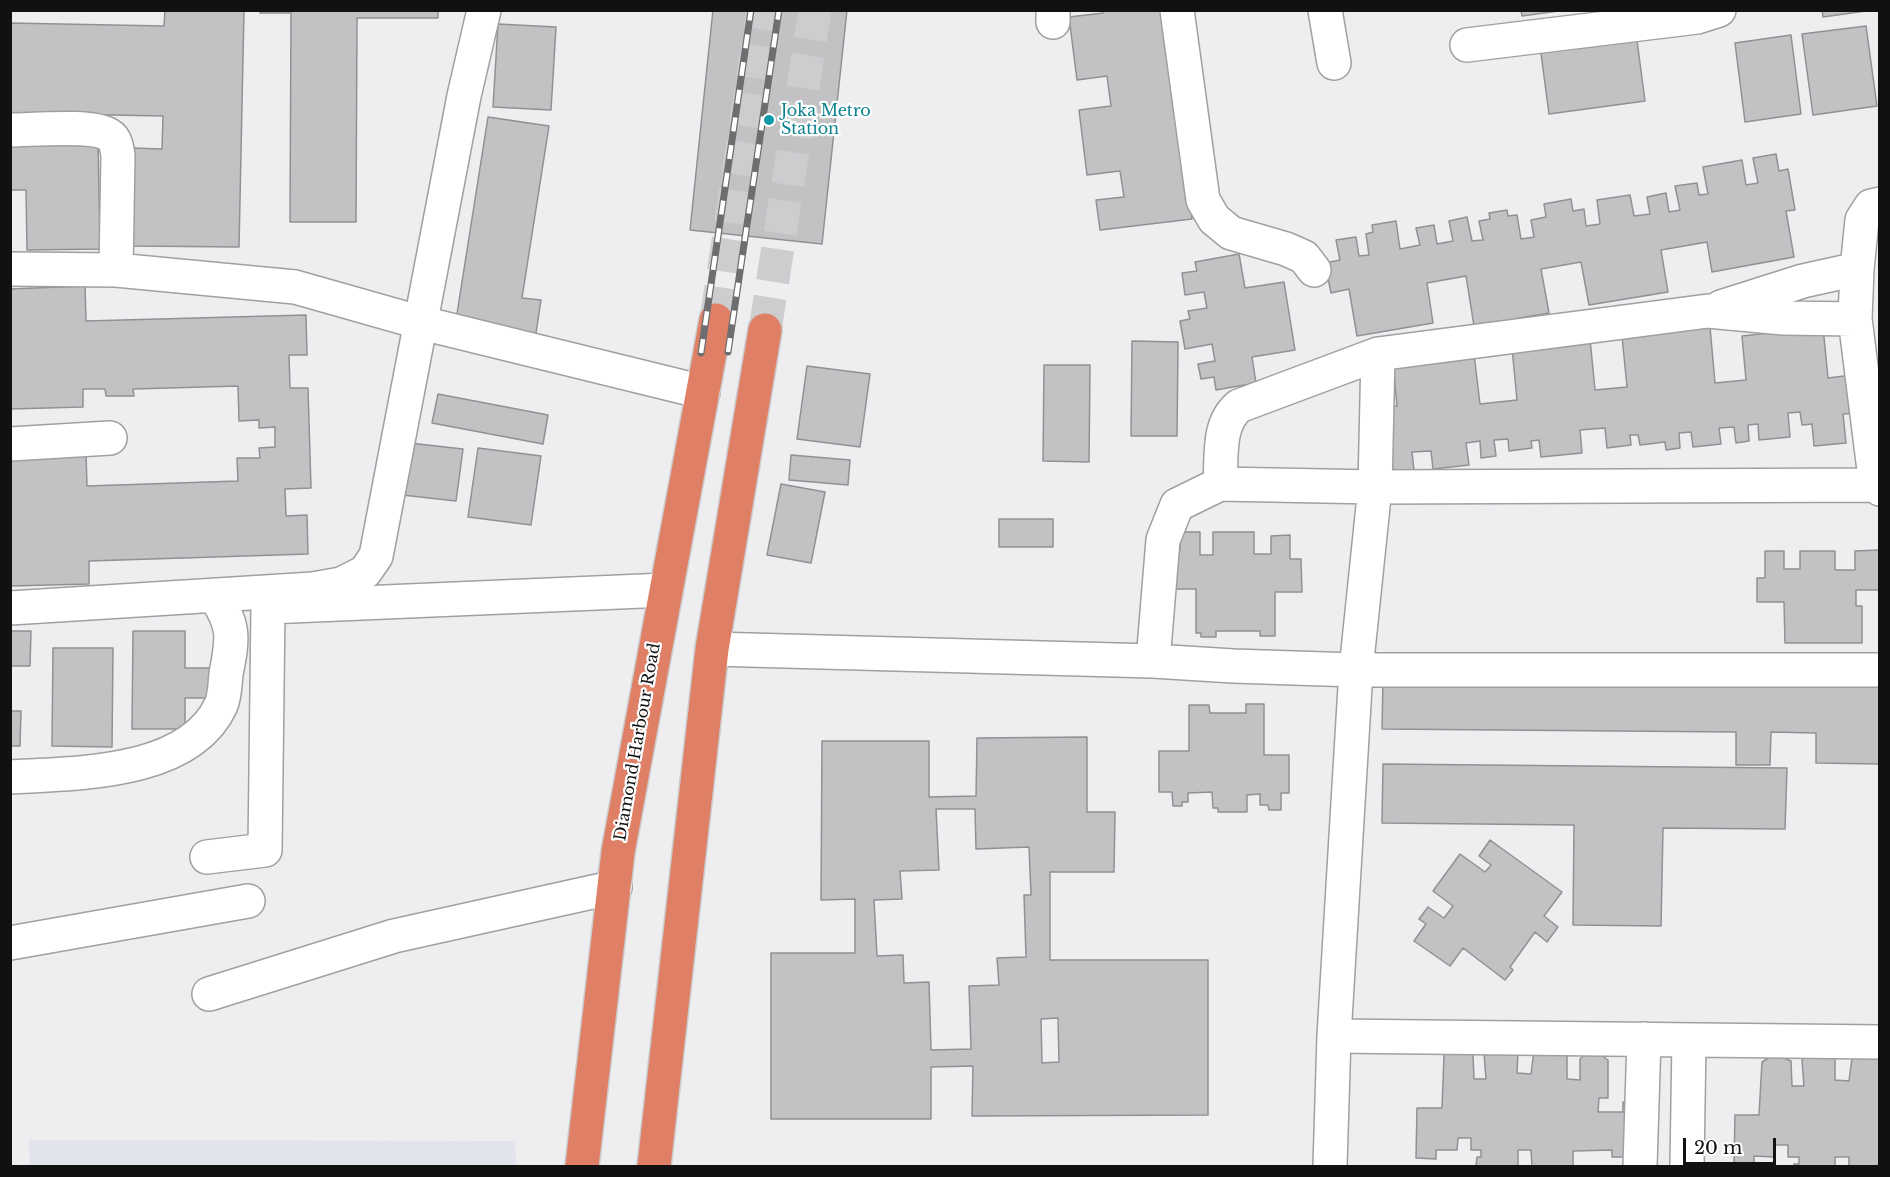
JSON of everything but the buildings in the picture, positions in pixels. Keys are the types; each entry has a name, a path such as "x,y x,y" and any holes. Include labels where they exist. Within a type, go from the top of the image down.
{"highway":[{"name":"Diamond Harbour Road","path":"582,1167 618,852 716,320"},
{"path":"654,1167 712,649 765,330"}],"street":[{"path":"10,608 313,590 341,584 365,572 376,556 464,96 484,10"},
{"path":"1177,10 1203,200 1214,219 1231,234 1286,249 1304,257 1314,270"},
{"path":"1325,10 1334,63"},
{"path":"1467,45 1697,17 1719,10"},
{"path":"10,130 91,129 110,135 116,144 118,156 116,270"},
{"path":"1153,661 1163,540 1177,505 1220,484 1375,487 1878,487 1855,319 1862,220 1871,206 1880,204"},
{"path":"10,269 116,270 295,287 422,323 703,392"},
{"path":"1220,484 1224,425 1230,413 1239,406 1378,354 1708,311 1803,281 1857,269"},
{"path":"1708,311 1783,318 1855,319"},
{"path":"1330,1167 1334,1036 1356,670 1375,487 1378,354"},
{"path":"10,444 110,438"},
{"path":"207,857 265,850 268,607 666,590"},
{"path":"10,777 92,772 162,757 201,733 221,704 231,645 227,614 215,596"},
{"path":"712,649 1153,661 1356,670 1880,670"},
{"path":"209,994 394,936 615,887"},
{"path":"10,943 248,901"},
{"path":"1334,1036 1880,1042"},
{"path":"1640,1167 1644,1039"},
{"path":"1687,1167 1689,1040"}],"shaded area":[{"path":"29,1140 515,1141 516,1166 30,1166"}],"tunnel":[{"path":"716,320 763,10"},
{"path":"765,330 815,10"}],"railway":[{"path":"701,353 751,10"},
{"path":"728,352 779,10"}],"place":[{"name":"Joka Metro Station","path":"769,120"}]}
